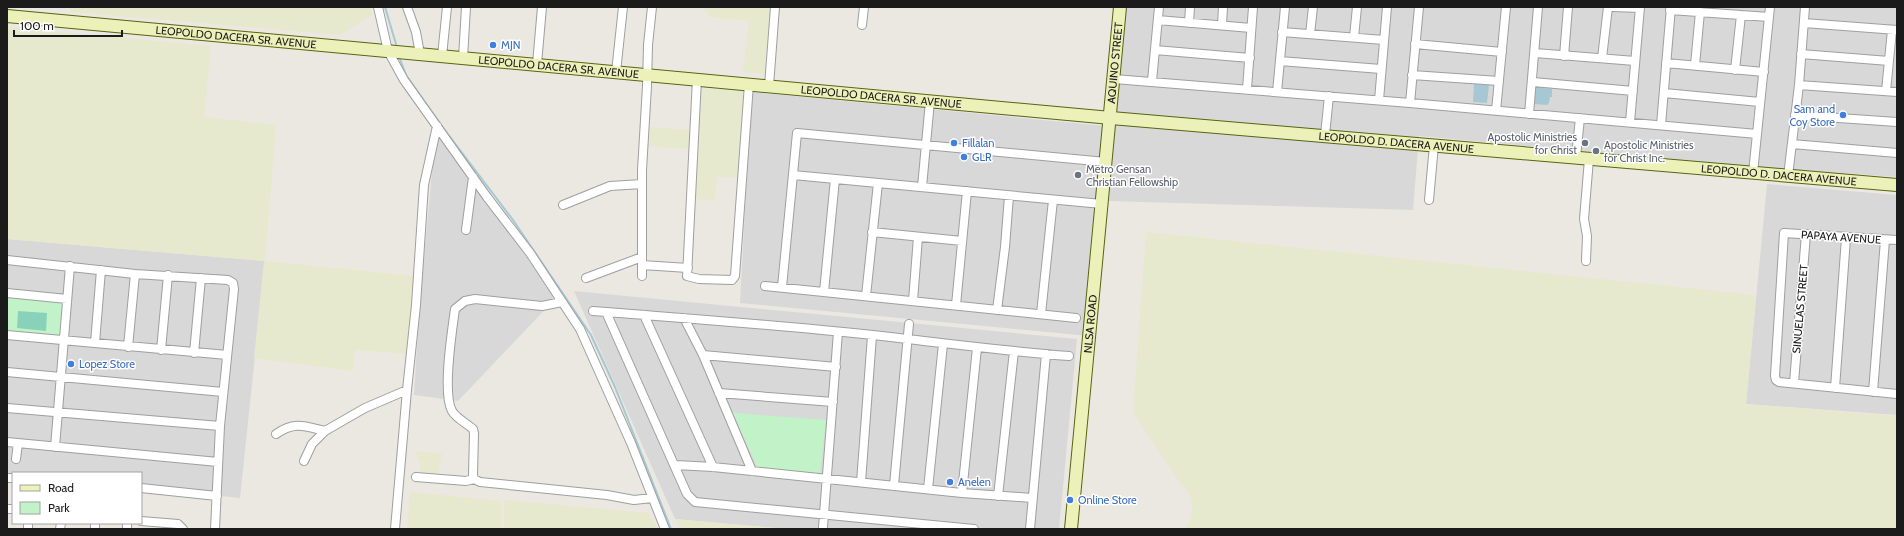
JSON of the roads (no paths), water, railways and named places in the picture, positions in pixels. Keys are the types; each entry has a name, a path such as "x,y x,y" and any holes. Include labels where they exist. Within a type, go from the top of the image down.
{"main road":[{"name":"AQUINO STREET","path":"1111,118 1120,7"},
{"name":"LEOPOLDO DACERA SR. AVENUE","path":"7,16 1111,118"},
{"name":"LEOPOLDO D. DACERA AVENUE","path":"1111,118 1325,135 1897,185"},
{"name":"NLSA ROAD","path":"1071,529 1111,118"}],"street":[{"path":"378,7 388,51 404,80 473,177 516,233 580,329 591,350 632,443 665,529"},
{"path":"407,7 416,32 420,54"},
{"path":"442,56 447,7"},
{"path":"463,58 466,7"},
{"path":"537,64 542,7"},
{"path":"616,72 624,7"},
{"path":"642,276 642,184 648,45 652,7"},
{"path":"769,86 775,7"},
{"path":"1152,81 1159,7"},
{"path":"1189,23 1190,7"},
{"path":"1222,25 1223,7"},
{"path":"1247,89 1253,7"},
{"path":"1278,92 1284,7"},
{"path":"1310,34 1313,7"},
{"path":"1354,37 1357,7"},
{"path":"1379,100 1387,7"},
{"path":"1410,103 1419,7"},
{"path":"1496,110 1506,7"},
{"path":"1529,114 1533,82 1538,7"},
{"path":"1564,56 1568,7"},
{"path":"1602,58 1608,7"},
{"path":"1613,7 1640,8 1630,122"},
{"path":"1753,173 1770,7"},
{"path":"1788,176 1799,85 1805,7"},
{"path":"862,8 862,25"},
{"path":"1661,125 1671,8 1700,12 1769,17"},
{"path":"1696,65 1700,12"},
{"path":"1735,70 1740,15"},
{"path":"1158,20 1251,28"},
{"path":"1804,23 1895,30 1889,61 1886,91"},
{"path":"1282,32 1384,40"},
{"path":"1415,44 1502,52"},
{"path":"1156,50 1250,58"},
{"path":"1535,54 1636,61"},
{"path":"1801,54 1889,61"},
{"path":"1280,61 1381,69"},
{"path":"1666,63 1764,72"},
{"path":"1412,75 1499,81"},
{"path":"1114,78 1496,110 1758,134"},
{"path":"697,79 687,276 690,278 732,280 735,276 749,84"},
{"path":"1533,82 1633,91"},
{"path":"1799,85 1897,92"},
{"path":"1664,93 1760,102"},
{"path":"1325,135 1329,96"},
{"path":"922,187 930,101"},
{"path":"1795,115 1897,122"},
{"path":"1576,157 1580,118"},
{"path":"395,529 416,305 424,185 437,126"},
{"path":"782,287 797,133 1106,162"},
{"path":"1792,144 1897,153"},
{"path":"1428,200 1434,145"},
{"path":"1586,260 1587,236 1584,219 1589,159"},
{"path":"792,175 1102,204"},
{"path":"466,230 473,177"},
{"path":"824,292 835,179"},
{"path":"866,296 878,183"},
{"path":"563,205 610,186 642,184"},
{"path":"956,305 966,192"},
{"path":"997,310 1005,248 1009,196"},
{"path":"1041,314 1053,200"},
{"path":"872,232 962,241"},
{"name":"PAPAYA AVENUE","path":"1794,383 1777,381 1775,376 1784,233 1897,240"},
{"name":"SINUELAS STREET","path":"1794,383 1806,234"},
{"path":"912,301 918,237"},
{"path":"1835,388 1846,238"},
{"path":"1873,392 1885,240"},
{"path":"7,260 135,274 228,280 234,286 220,426 215,529"},
{"path":"586,278 642,261 688,268"},
{"path":"55,446 70,266"},
{"path":"95,343 101,270"},
{"path":"128,347 135,274"},
{"path":"161,350 168,275"},
{"path":"194,353 201,278"},
{"path":"765,286 1076,318"},
{"path":"7,293 67,299"},
{"path":"562,302 542,306 475,299 465,301 454,309 448,374 448,398 452,411 472,429 474,433 472,471 474,478 480,482 608,495 634,500 652,498"},
{"path":"593,311 838,332 977,348 1069,356"},
{"path":"606,312 676,465 687,494 695,502 974,529"},
{"path":"644,315 713,467"},
{"path":"684,318 703,355 752,471"},
{"path":"894,485 909,324"},
{"path":"823,527 838,332"},
{"path":"7,335 227,355"},
{"path":"861,482 872,336"},
{"path":"928,489 943,344"},
{"path":"962,493 977,348"},
{"path":"998,496 1014,351"},
{"path":"1030,529 1046,354"},
{"path":"703,355 836,368"},
{"path":"7,372 223,392"},
{"path":"1794,383 1897,394"},
{"path":"304,461 312,444 325,432 376,403 407,390"},
{"path":"719,393 833,402"},
{"path":"7,408 220,426"},
{"path":"276,434 288,426 295,425 325,432"},
{"path":"7,442 218,462"},
{"path":"16,459 18,443"},
{"path":"676,465 713,467 962,493 1032,498"},
{"path":"416,477 466,481 474,478"},
{"path":"142,488 217,496"},
{"path":"142,521 157,526 178,524 183,529"}],"water":[{"path":"1474,84 1489,85 1487,103 1473,102"},
{"path":"1534,87 1552,89 1552,97 1550,97 1547,105 1533,104"}],"waterway":[{"path":"385,7 396,44"},
{"path":"400,59 406,75 444,129 513,220 591,335 615,387 671,529"}],"place":[{"name":"MJN","path":"493,45"},
{"name":"Sam and Coy Store","path":"1843,115"},
{"name":"Fillalan","path":"954,143"},
{"name":"Apostolic Ministries for Christ","path":"1585,143"},
{"name":"Apostolic Ministries for Christ Inc.","path":"1596,151"},
{"name":"GLR","path":"964,157"},
{"name":"Metro Gensan Christian Fellowship","path":"1078,175"},
{"name":"Lopez Store","path":"71,364"},
{"name":"Anelen","path":"950,482"},
{"name":"Online Store","path":"1070,500"}]}
